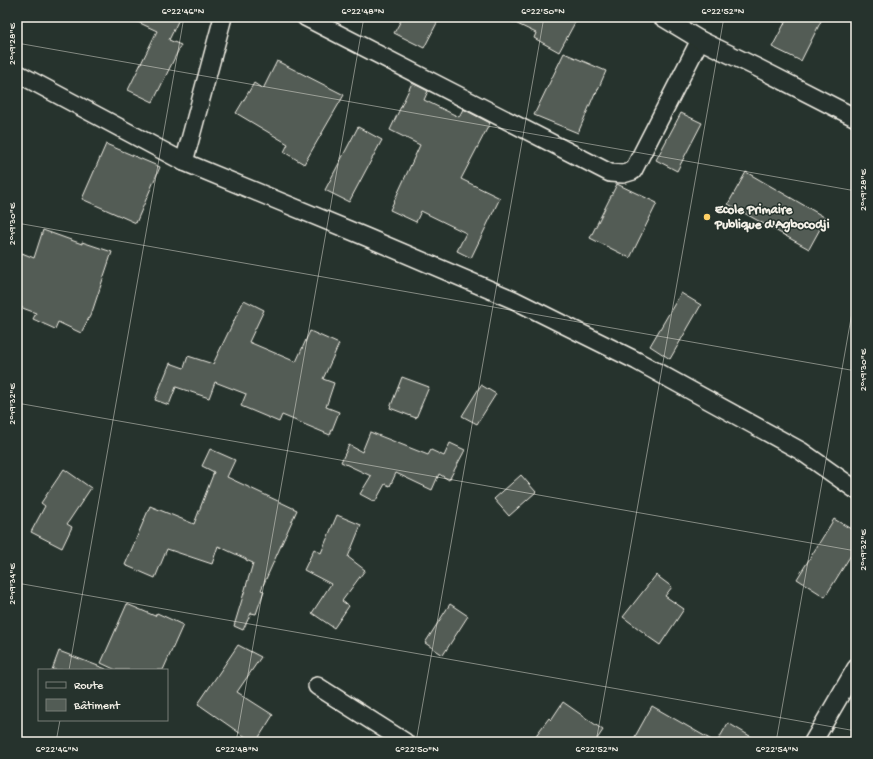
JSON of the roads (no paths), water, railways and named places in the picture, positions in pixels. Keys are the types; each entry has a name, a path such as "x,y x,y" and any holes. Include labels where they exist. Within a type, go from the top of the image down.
{"street":[{"path":"184,162 223,17"},
{"path":"305,17 610,173 623,174 633,171 700,40"},
{"path":"662,17 700,40 856,118"},
{"path":"17,73 184,162 514,300 637,361 801,451 856,490"},
{"path":"813,742 856,668"},
{"path":"317,686 405,742"}],"place":[{"name":"Ecole Primaire Publique d'Agbocodji","path":"707,217"}]}
